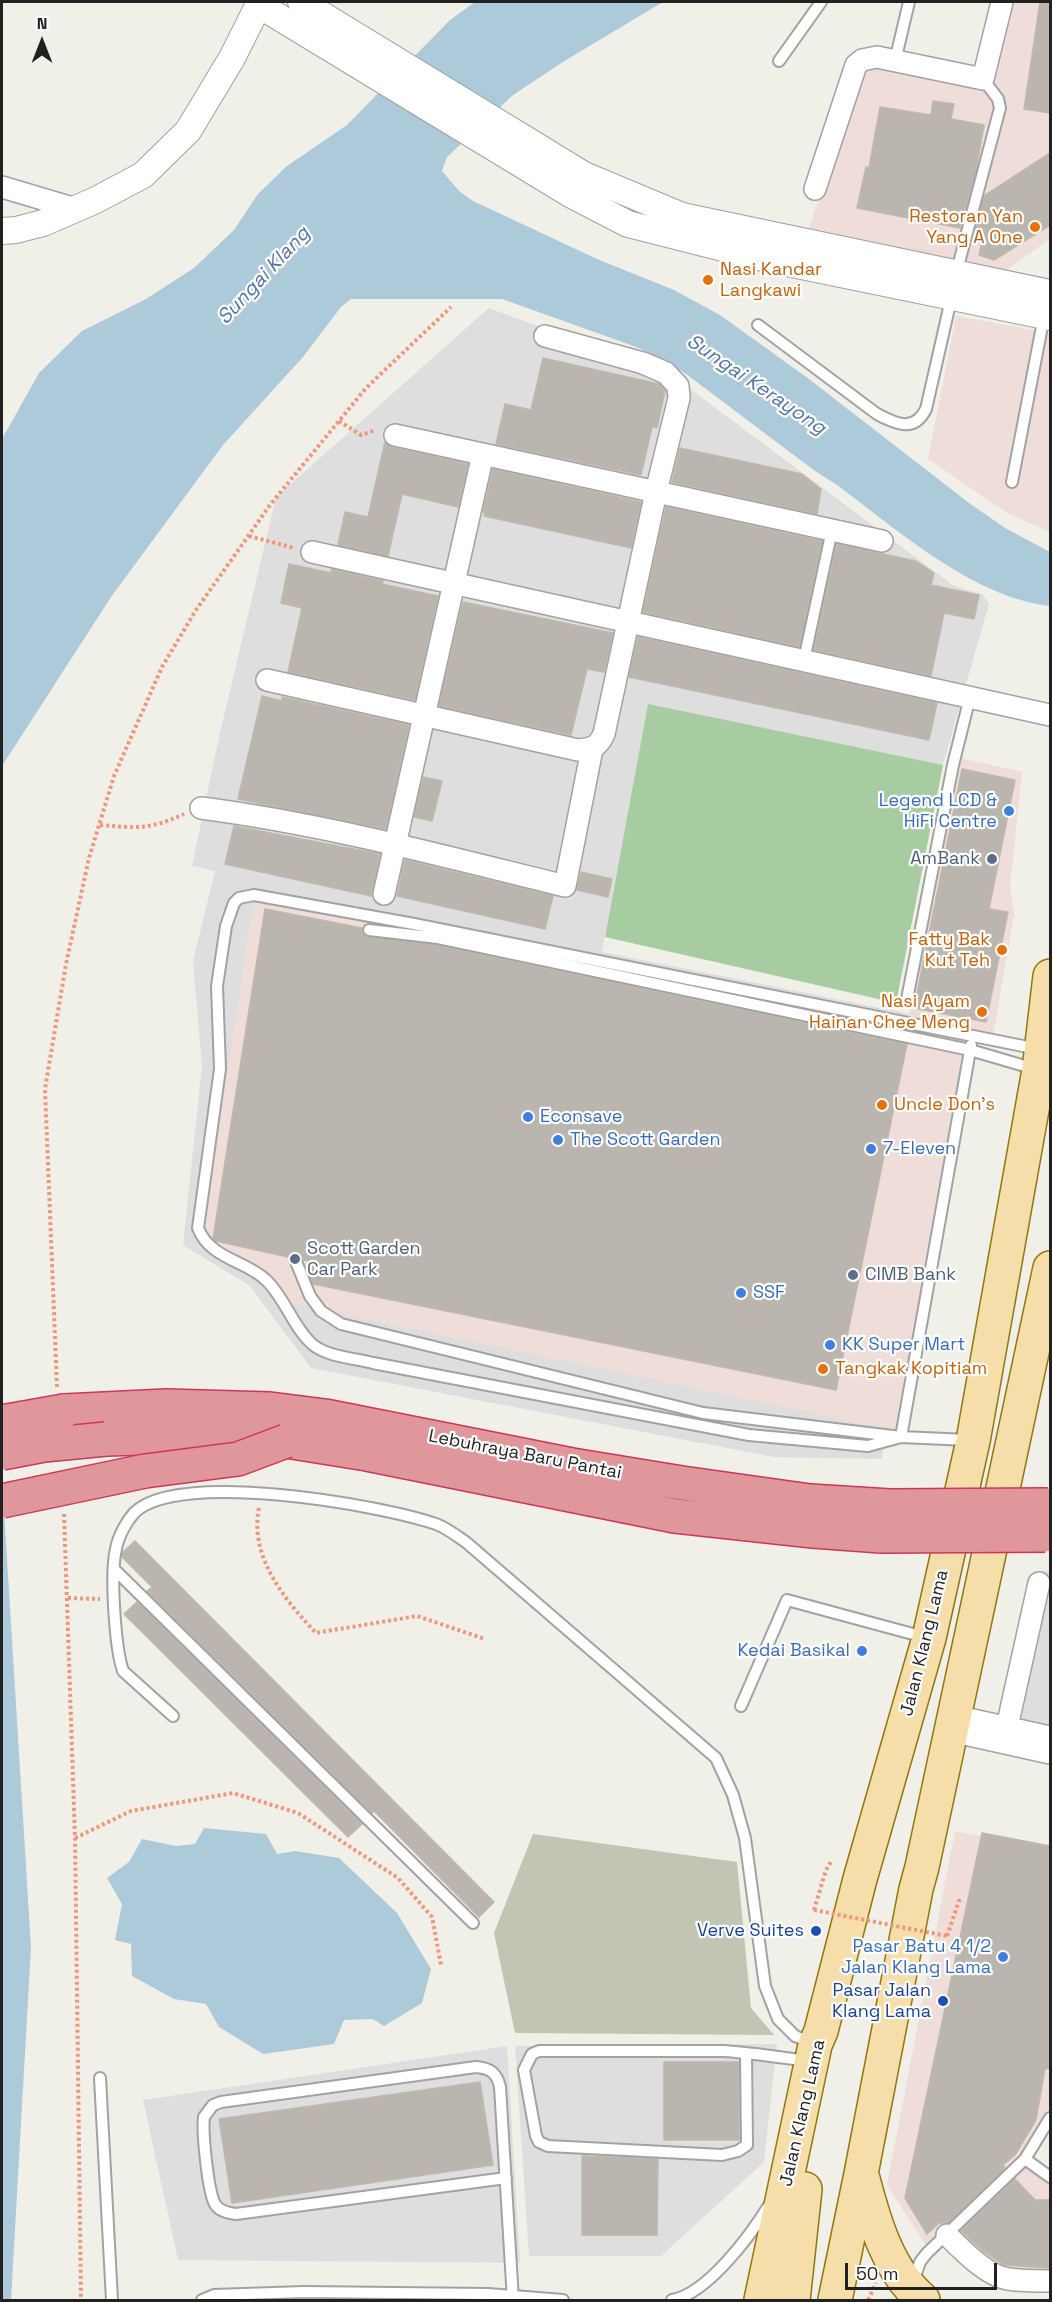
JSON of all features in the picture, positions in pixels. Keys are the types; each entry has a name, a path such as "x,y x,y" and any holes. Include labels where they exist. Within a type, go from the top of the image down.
{"highway":[{"path":"2,1408 61,1404"},
{"name":"Lebuhraya Baru Pantai","path":"2,1422 61,1404 270,1409 325,1416 572,1465 810,1501 885,1521"},
{"name":"Lebuhraya Baru Pantai","path":"2,1453 44,1445 106,1439 179,1437 286,1441 367,1454 675,1516 813,1531 885,1521 1048,1520"},
{"path":"2,1501 145,1471 238,1459 286,1441"}],"main road":[{"name":"Jalan Klang Lama","path":"761,2301 816,2046 860,1879 929,1638 973,1441 1040,1060 1050,976"},
{"path":"835,2301 916,1889 1049,1282"},
{"path":"793,2301 816,2046"},
{"path":"861,2174 885,2249 917,2295"}],"street":[{"path":"301,2 326,32"},
{"path":"815,189 856,65 869,57 983,79 1002,2"},
{"path":"2,231 16,231 43,223 143,175 188,131 232,58 260,3 326,32 577,185 628,224 688,241 954,285 1048,309"},
{"path":"2,187 76,209"},
{"path":"267,680 578,750 592,748 600,741 604,734 656,492 679,398 678,386 666,373 643,363 545,336"},
{"path":"395,435 882,541"},
{"path":"384,894 483,454"},
{"path":"312,552 1050,715"},
{"path":"201,808 251,815 395,844 565,886 592,748"},
{"path":"1006,1727 1039,1583"},
{"path":"953,1724 1006,1727 1050,1737"},
{"path":"953,1724 1050,1753"},
{"path":"947,2235 964,2252 995,2275 1006,2279 1050,2282"}],"lane":[{"path":"779,62 821,2"},
{"path":"895,61 909,2"},
{"path":"758,325 877,414 892,422 907,425 922,416 926,408 954,285 999,108 998,99 983,79"},
{"path":"1012,483 1048,309"},
{"path":"804,660 832,530"},
{"path":"907,999 953,765 970,697"},
{"path":"901,1437 868,1446 749,1435 374,1363 324,1351 312,1343 266,1280 215,1251 202,1238 198,1228 220,1070 217,986 226,926 234,903 239,898 254,895 414,924 972,1035 1040,1060"},
{"path":"369,930 438,938 970,1050 1040,1060"},
{"path":"901,1437 972,1035"},
{"path":"295,1258 310,1296 321,1311 341,1324 703,1413 901,1437 973,1441"},
{"path":"173,1716 123,1671 120,1661 114,1600 114,1569 116,1550 123,1530 135,1512 152,1502 180,1495 212,1491 341,1503 411,1516 439,1525 467,1543 716,1758 733,1795 744,1838 765,1986 778,2019 795,2036 816,2046"},
{"path":"114,1569 473,1923"},
{"path":"741,1706 787,1600 929,1638"},
{"path":"746,2053 747,2145 738,2151 722,2155 548,2146 539,2142 536,2136 524,2070 532,2054 539,2051 746,2053 816,2046"},
{"path":"506,2178 236,2214 227,2213 220,2210 212,2196 204,2117 213,2104 221,2102 476,2067 493,2072 498,2078 500,2087 506,2178 513,2299"},
{"path":"100,2078 112,2301"},
{"path":"917,2295 920,2262 1025,2159 1050,2118"},
{"path":"1025,2159 1050,2177"},
{"path":"672,2301 685,2298 703,2284 747,2239 788,2175"},
{"path":"752,2301 770,2259"},
{"path":"202,2301 214,2295 488,2294 513,2299 563,2301"}],"path":[{"path":"61,1404 45,1089 66,964 89,858 114,776 162,667 195,610 270,505 366,388 451,307"},
{"path":"339,421 361,435 383,428 395,435"},
{"path":"248,536 312,552"},
{"path":"100,825 137,828 159,825 201,808"},
{"path":"262,1494 256,1527 267,1567 288,1604 316,1633 417,1616 485,1639"},
{"path":"63,1503 75,1838 81,2301"},
{"path":"68,1598 114,1600"},
{"path":"75,1838 131,1811 233,1793 298,1813 398,1878 432,1917 441,1965"},
{"path":"831,1862 826,1870 814,1910 947,1936 960,1898"}],"shaded area":[{"path":"1009,2 1050,2 1050,239 1006,270 809,228 862,70 872,64 983,87"},
{"path":"489,308 674,377 954,586 982,594 989,604 943,765 648,705 602,952 960,1024 882,1459 774,1457 311,1368 250,1286 183,1245 202,1066 193,961 215,871 192,866 219,737 276,497"},
{"path":"956,316 1050,333 1050,532 1009,514 928,459"},
{"name":"The Scott Garden","path":"959,758 1022,772 1010,887 1014,915 993,1035 967,1030 897,1431 289,1303 207,1235 203,1227 254,900 906,1027"},
{"path":"1050,1571 1050,1761 1000,1718 1033,1572"},
{"name":"Pasar Batu 4 1/2 Jalan Klang Lama","path":"955,1831 1050,1849 1050,2125 1026,2166 1050,2182 1050,2274 999,2268 948,2228 927,2247 887,2185"},
{"path":"533,1834 737,1862 751,2008 774,2035 515,2033 494,1933"},
{"path":"777,2044 764,2162 661,2256 529,2256 515,2046"},
{"path":"507,2046 520,2263 178,2260 143,2100"}],"green space":[{"path":"648,704 943,765 896,1003 605,937"}],"water":[{"path":"475,2 663,2 566,60 513,95 447,157 442,171 459,191 473,201 597,259 674,290 720,315 809,379 969,503 1005,528 1050,552 1050,606 1023,601 995,591 942,562 686,374 639,348 502,299 351,299 341,307 303,357 223,445 111,597 2,766 2,439 39,373 82,331 146,299 194,268 234,230 258,194 287,166 347,125 450,20"},
{"path":"2,1478 31,1947 11,2300 2,2300"},
{"path":"204,1828 266,1834 277,1854 295,1851 339,1858 397,1913 431,1969 422,2003 384,2026 373,2019 344,2020 334,2044 263,2054 219,2027 206,2004 174,1999 132,1976 131,1944 115,1940 122,1904 107,1878 129,1862 142,1839 176,1846 195,1844"}],"building":[{"path":"1040,2 1050,2 1050,113 1024,109"},
{"path":"933,101 954,104 951,119 984,125 976,171 960,228 857,208 866,167 869,168 880,107 931,115"},
{"path":"1050,153 1050,225 994,260 979,255 984,233 975,231 984,196"},
{"path":"543,358 659,384 665,391 657,428 652,427 641,475 496,444 505,404 531,410"},
{"path":"385,442 392,447 468,464 458,507 402,494 388,556 338,545 345,512 368,517"},
{"path":"680,448 802,474 821,489 817,514 672,482"},
{"path":"493,469 641,502 631,548 484,516"},
{"path":"666,507 822,541 799,647 643,612"},
{"path":"837,544 916,561 934,573 931,585 979,595 974,619 944,613 931,676 814,650"},
{"path":"289,564 331,573 332,569 383,581 382,584 438,596 415,700 288,672 302,608 281,603"},
{"path":"463,602 613,633 604,672 587,669 571,735 439,706"},
{"path":"638,637 937,703 929,740 629,677"},
{"path":"262,696 282,701 282,697 409,725 386,829 238,799"},
{"path":"962,769 1015,780 989,909 1008,912 986,1022 914,1008"},
{"path":"423,777 442,781 432,821 414,817"},
{"path":"234,826 380,854 371,896 225,864"},
{"path":"405,860 553,896 545,929 397,896"},
{"path":"581,872 612,879 608,897 577,890"},
{"name":"The Scott Garden","path":"265,909 362,928 362,933 368,937 437,945 907,1044 836,1390 313,1284 309,1275 312,1262 304,1260 299,1253 293,1252 288,1257 216,1241 213,1238"},
{"path":"135,1541 494,1902 479,1917 374,1811 372,1813 147,1591 152,1587 122,1557 123,1552"},
{"path":"137,1602 362,1824 348,1837 124,1614"},
{"name":"Pasar Batu 4 1/2 Jalan Klang Lama","path":"982,1833 1050,1846 1050,2069 1045,2068 1036,2120 1015,2155 1003,2165 1005,2168 948,2223 939,2223 927,2234 905,2198"},
{"path":"664,2062 739,2062 739,2140 664,2140"},
{"path":"480,2082 493,2165 232,2203 219,2119"},
{"path":"582,2156 658,2159 657,2235 582,2235"},
{"path":"1015,2179 1035,2200 1050,2200 1050,2268 1004,2265 983,2251 961,2231"}],"place":[{"name":"Restoran Yan Yang A One","path":"1035,227"},
{"name":"Nasi Kandar Langkawi","path":"708,280"},
{"name":"Legend LCD & HiFi Centre","path":"1009,811"},
{"name":"AmBank","path":"992,859"},
{"name":"Fatty Bak Kut Teh","path":"1002,950"},
{"name":"Nasi Ayam Hainan Chee Meng","path":"982,1012"},
{"name":"Uncle Don's","path":"882,1105"},
{"name":"Econsave","path":"528,1117"},
{"name":"The Scott Garden","path":"558,1140"},
{"name":"7-Eleven","path":"871,1149"},
{"name":"Scott Garden Car Park","path":"295,1259"},
{"name":"CIMB Bank","path":"853,1275"},
{"name":"SSF","path":"741,1293"},
{"name":"KK Super Mart","path":"830,1345"},
{"name":"Tangkak Kopitiam","path":"823,1369"},
{"name":"Kedai Basikal","path":"862,1651"},
{"name":"Verve Suites","path":"816,1931"},
{"name":"Pasar Batu 4 1/2 Jalan Klang Lama","path":"1003,1957"},
{"name":"Pasar Jalan Klang Lama","path":"943,2001"}],"water label":[{"name":"Sungai Klang","path":"264,276"},
{"name":"Sungai Kerayong","path":"756,385"}]}
